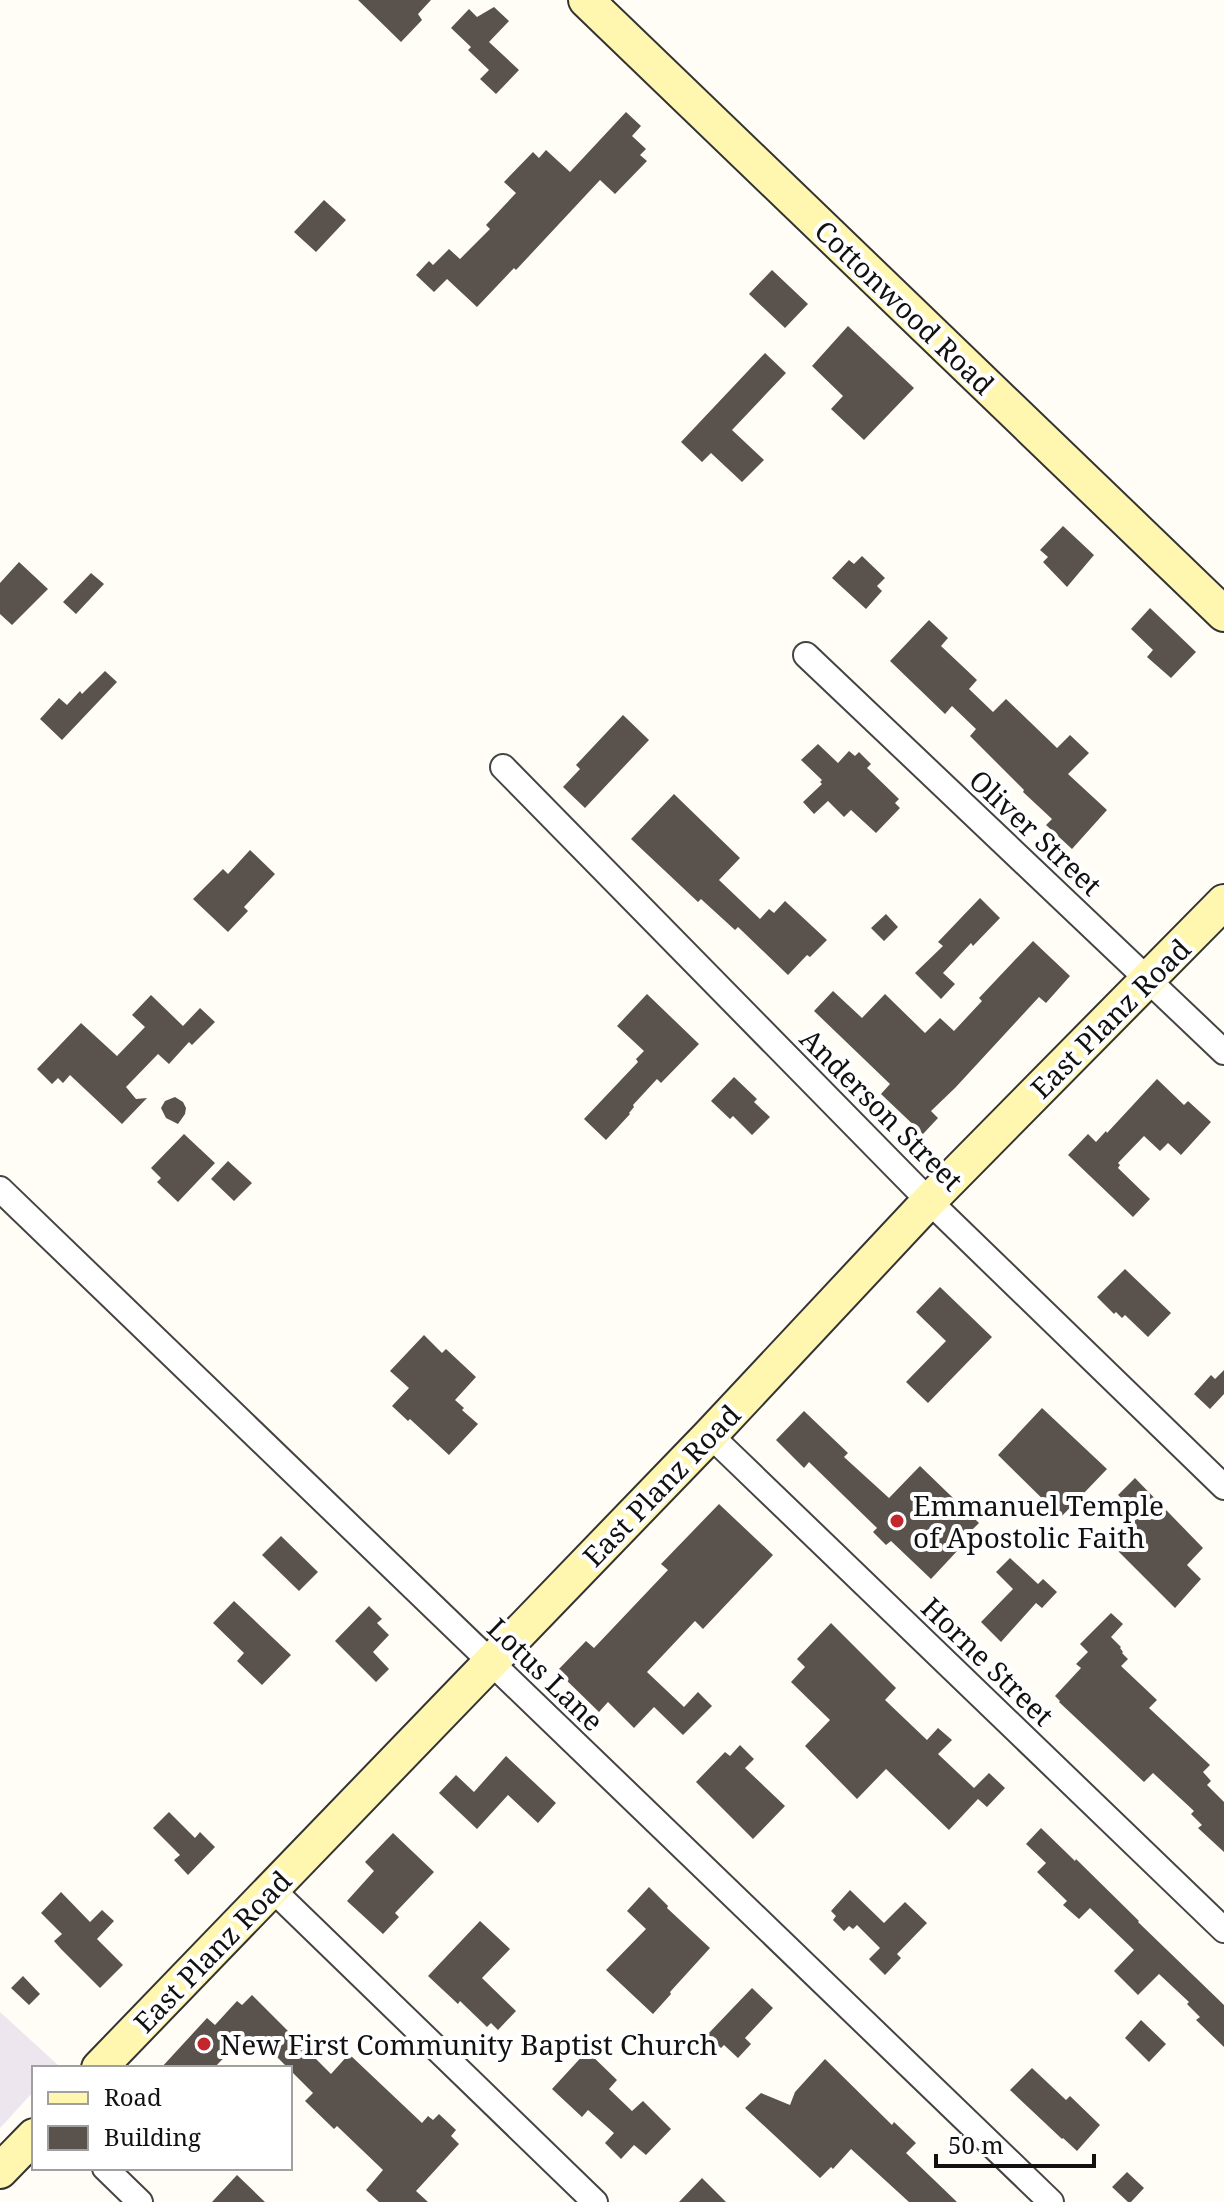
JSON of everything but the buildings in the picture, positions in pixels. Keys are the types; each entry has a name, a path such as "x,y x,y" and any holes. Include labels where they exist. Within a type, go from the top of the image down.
{"street":[{"name":"Cottonwood Road","path":"586,0 1224,614"},
{"name":"Oliver Street","path":"806,655 1224,1052"},
{"name":"Anderson Street","path":"503,767 929,1201 1224,1487"},
{"name":"East Planz Road","path":"101,2066 710,1435 929,1201 1224,902"},
{"name":"Lotus Lane","path":"0,1189 1051,2202"},
{"name":"Horne Street","path":"710,1435 1224,1930"},
{"path":"272,1889 595,2202"},
{"path":"0,2171 32,2138"},
{"path":"107,2170 140,2202"}],"shaded area":[{"path":"0,2012 58,2065 32,2066 32,2093 0,2128"}],"place":[{"name":"Emmanuel Temple of Apostolic Faith","path":"897,1521"},
{"name":"New First Community Baptist Church","path":"204,2044"}]}
